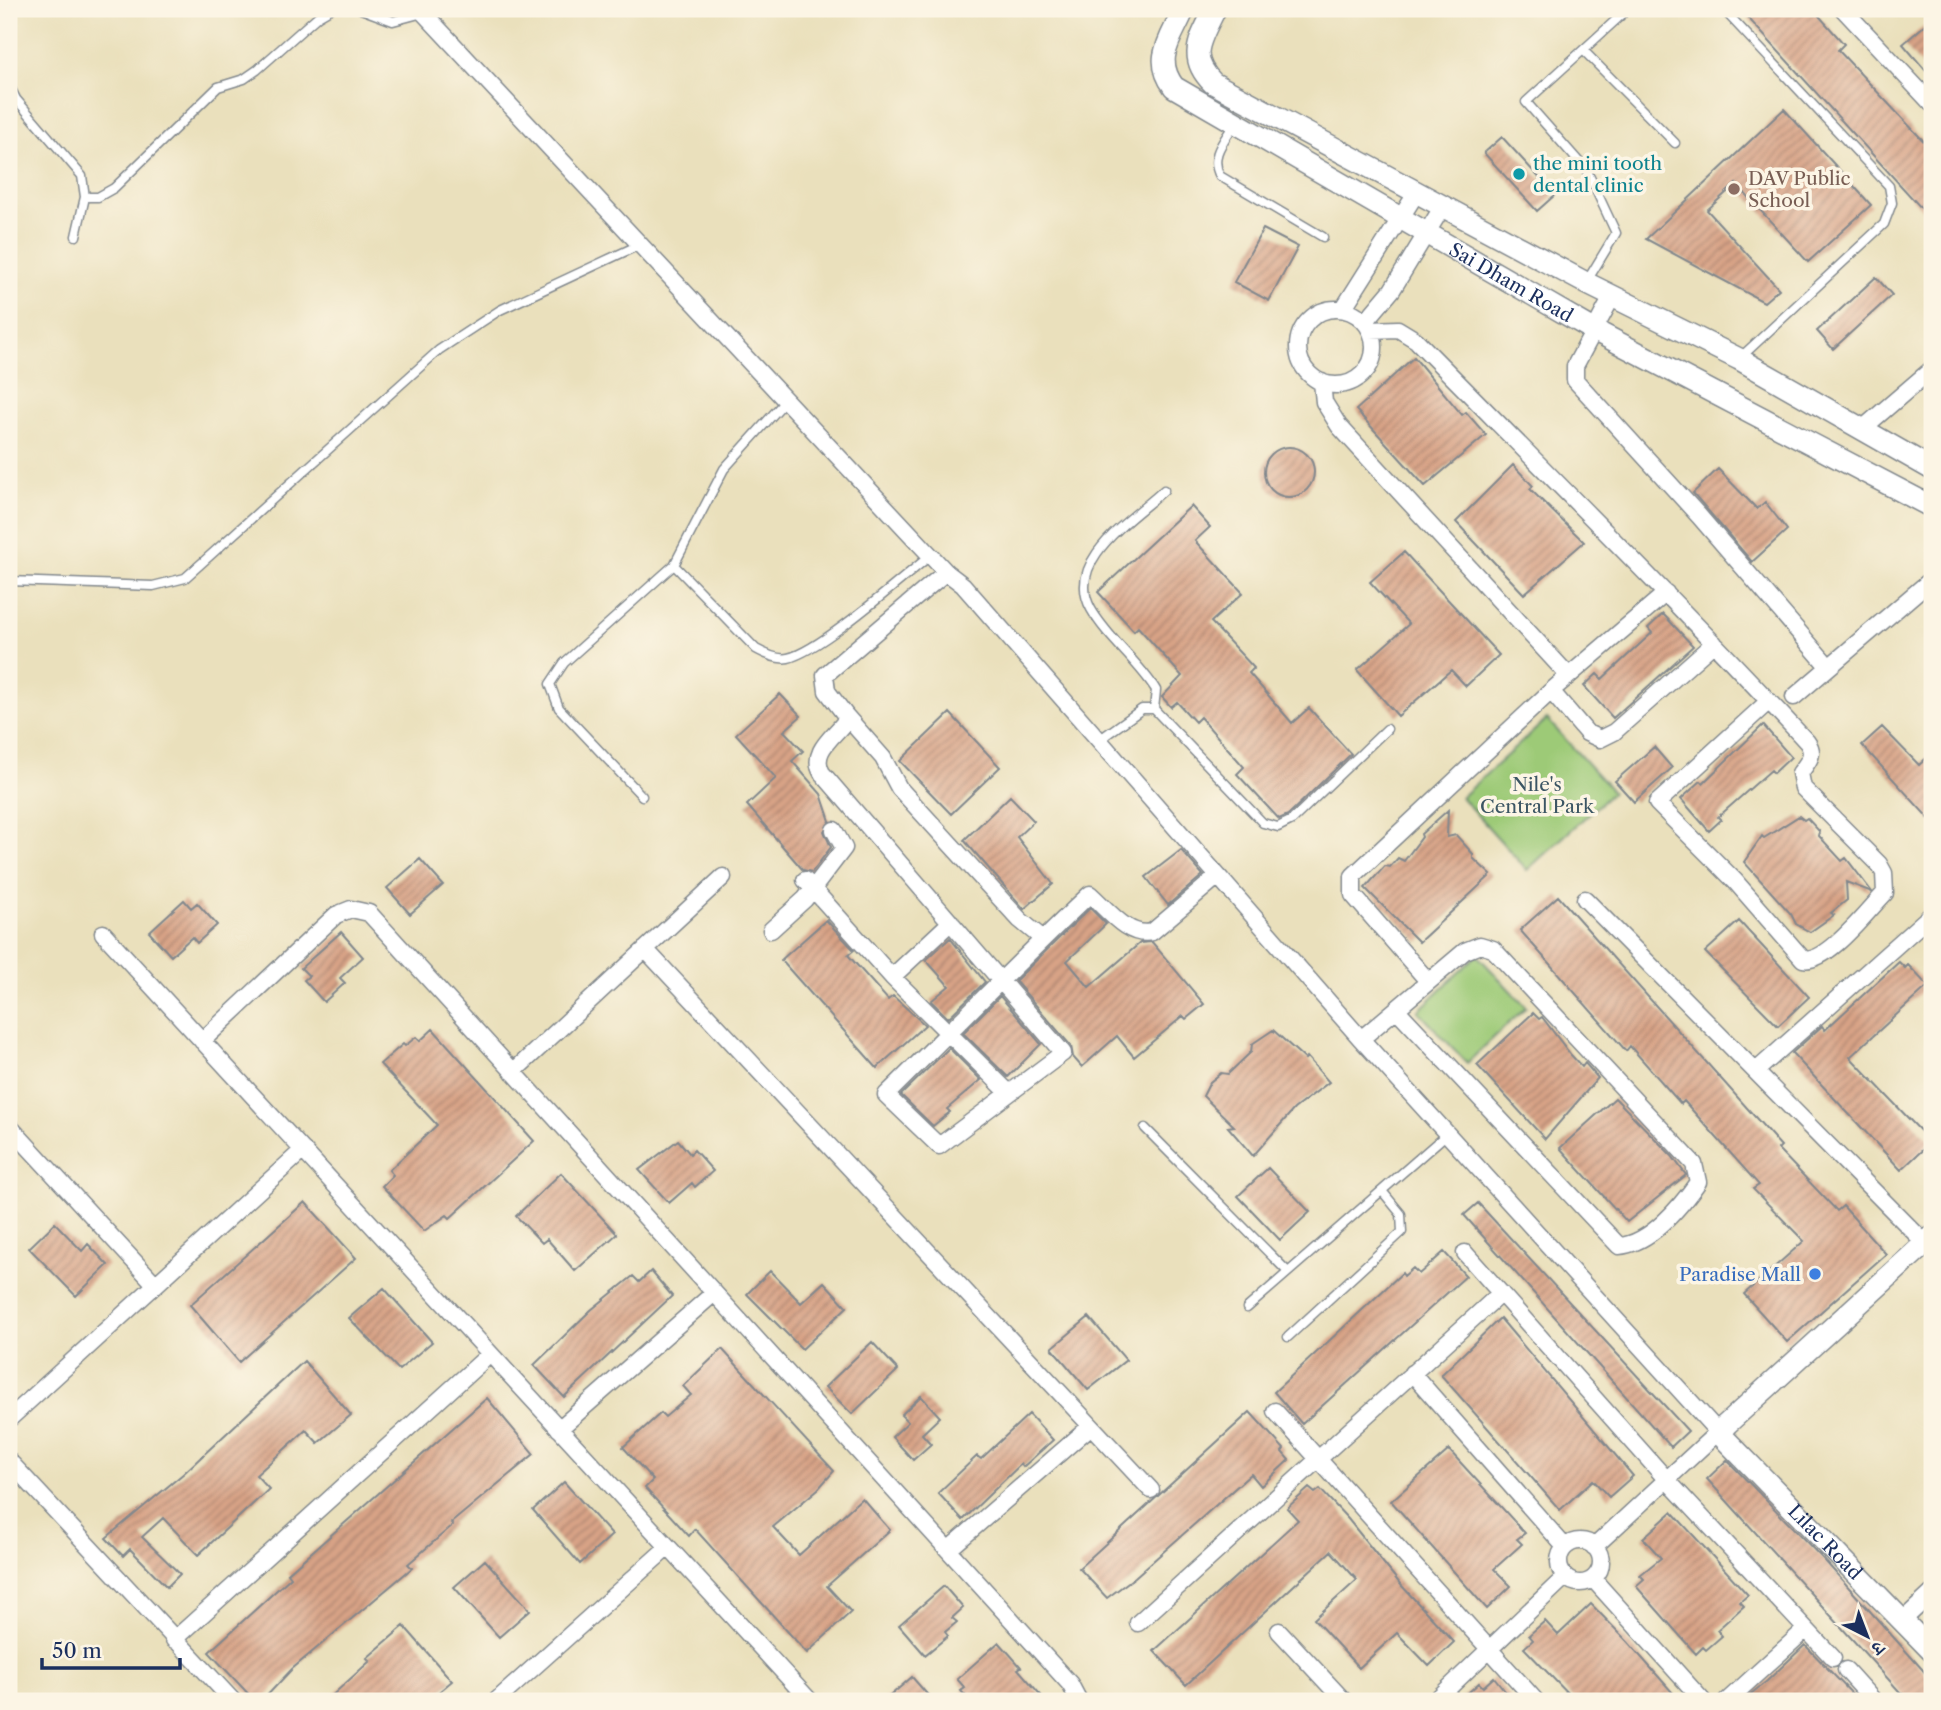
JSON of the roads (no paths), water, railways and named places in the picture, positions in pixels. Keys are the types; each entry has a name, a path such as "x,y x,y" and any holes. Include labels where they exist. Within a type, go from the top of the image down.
{"street":[{"path":"1184,9 1161,61 1199,69 1197,49 1215,9"},
{"path":"1843,9 1932,104"},
{"path":"422,11 788,399 946,572 962,585 1361,1039 1718,1432"},
{"name":"Sai Dham Road","path":"1161,61 1164,74 1174,87 1398,218 1592,329 1932,507"},
{"name":"Sai Dham Road","path":"1199,69 1213,83 1236,96 1612,297 1739,359 1932,469"},
{"path":"1343,309 1398,218 1417,192"},
{"path":"1443,206 1368,326 1374,350 1364,373 1342,385 1322,382 1307,373 1300,362 1298,337 1312,316 1323,310 1343,309 1368,326 1398,329 1416,340 1666,593 1769,701 1812,749 1811,757 1800,773 1802,788 1879,864 1886,884 1885,893 1825,955 1811,961 1803,959 1735,881 1657,803 1769,701"},
{"path":"1612,297 1592,329 1575,366 1575,380 1717,536 1828,666"},
{"path":"1861,430 1932,369"},
{"path":"1322,382 1324,402 1339,426 1569,675"},
{"path":"946,572 832,666 825,675 827,691 883,758 899,788 1020,920 1043,939"},
{"path":"1794,697 1932,579"},
{"path":"1428,981 1353,895 1353,876 1551,691 1666,593"},
{"path":"1551,691 1587,733 1600,739 1614,732 1714,643"},
{"path":"846,716 845,723 818,754 819,769 1003,981 1063,1053 939,1146 886,1095 1003,981 1043,939 1090,894 1129,929 1141,935 1152,932 1218,876"},
{"path":"771,930 805,899 808,883 844,848 834,830"},
{"path":"513,1072 723,877"},
{"path":"808,883 892,977 1009,1093"},
{"path":"1585,899 1929,1240 1594,1547"},
{"path":"202,1041 336,915 351,909 369,913 1070,1685 1079,1701"},
{"path":"1756,1071 1932,914"},
{"path":"892,977 951,922"},
{"path":"103,933 810,1701"},
{"path":"1361,1039 1398,1011 1428,981 1465,951 1479,945 1493,949 1694,1164 1698,1182 1686,1199 1640,1242 1619,1246 1398,1011"},
{"path":"645,949 1151,1490"},
{"path":"9,1126 155,1284"},
{"path":"9,1419 303,1150"},
{"path":"1465,1253 1667,1480 1833,1658"},
{"path":"559,1429 714,1293"},
{"path":"1138,1623 1501,1293"},
{"path":"174,1640 490,1354"},
{"path":"1412,1373 1565,1547"},
{"path":"1275,1410 1536,1701"},
{"path":"948,1550 1091,1426"},
{"name":"Lilac Road","path":"1718,1432 1932,1651"},
{"path":"9,1461 233,1701"},
{"path":"1580,1541 1594,1547 1601,1564 1593,1579 1581,1584 1565,1577 1558,1562 1565,1547 1580,1541"},
{"path":"496,1701 667,1547"},
{"path":"1435,1701 1565,1577"},
{"path":"1593,1579 1703,1701"},
{"path":"1903,1620 1932,1593"},
{"path":"1727,1701 1806,1629"},
{"path":"1279,1630 1344,1701"},
{"path":"1846,1670 1874,1701"}],"lane":[{"path":"85,197 98,197 114,188 218,86 243,79 257,70 317,16 330,9"},
{"path":"361,9 393,22 422,11"},
{"path":"1586,283 1616,233 1587,171 1526,102 1628,9"},
{"path":"1723,9 1889,186 1892,202 1884,223 1739,359"},
{"path":"1583,50 1675,143"},
{"path":"9,85 16,99 82,176 85,197 76,236"},
{"path":"1235,123 1215,156 1214,166 1220,176 1322,237"},
{"path":"9,581 153,586 185,578 449,342 500,310 641,244"},
{"path":"642,796 559,708 550,684 565,663 674,565 724,469 788,399"},
{"path":"1154,709 1156,690 1091,609 1084,575 1096,552 1164,490"},
{"path":"674,565 756,649 787,658 815,644 931,555"},
{"path":"1098,740 1142,709 1154,709 1269,826 1278,827 1292,820 1387,729"},
{"path":"1145,1128 1287,1271"},
{"path":"1247,1308 1448,1133"},
{"path":"1288,1337 1402,1232 1401,1214 1382,1191"}],"place":[{"name":"the mini tooth dental clinic","path":"1519,174"},
{"name":"DAV Public School","path":"1734,189"},
{"name":"Paradise Mall","path":"1815,1274"}],"park label":[{"name":"Nile's Central Park","path":"1537,795"}]}
